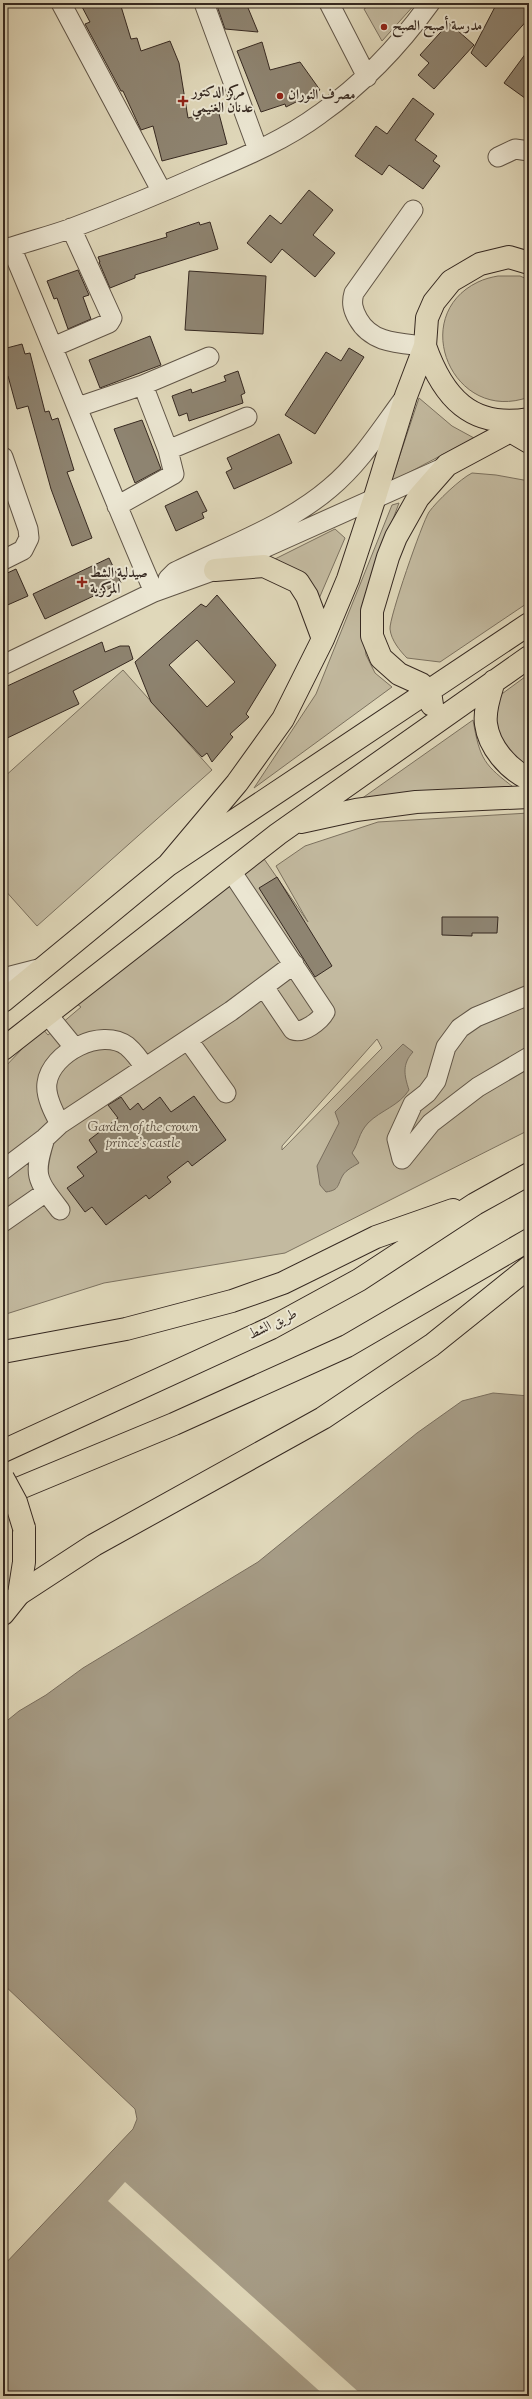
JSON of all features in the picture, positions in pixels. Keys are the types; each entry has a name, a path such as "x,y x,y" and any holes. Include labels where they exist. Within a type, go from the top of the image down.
{"main road":[{"path":"168,865 237,783 283,719 323,639 348,579 406,396 425,346 427,318 434,302 451,281 480,264 519,260 529,244"},
{"path":"422,732 427,725 432,709 430,692 421,684 399,674 381,658 375,647 371,623 386,564 396,537 418,498 448,465 524,428 516,421 487,418 468,410 444,389 433,368 425,346"},
{"path":"215,570 264,566 298,582 308,596 323,639"},
{"path":"3,1001 168,865 430,692 529,624"},
{"path":"3,1049 290,825 529,657"},
{"path":"494,681 487,705 486,724 492,741 500,756 512,768 529,779"},
{"path":"290,825 356,810 416,802 529,797"},
{"name":"طريق الشط","path":"3,1451 271,1328 359,1280 475,1204 529,1174"},
{"path":"3,1352 112,1332 232,1301 283,1283 376,1237 427,1218 475,1204"},
{"path":"3,1495 174,1424 347,1346 529,1240"},
{"path":"3,1614 19,1594 94,1545 323,1418 432,1345 529,1267"},
{"path":"3,1478 16,1502 24,1528 24,1562 19,1594"}],"street":[{"path":"61,3 162,192"},
{"path":"204,3 258,150"},
{"path":"329,3 367,77"},
{"path":"154,592 117,506 53,347 7,248 71,228 162,192 258,150 320,115 367,77 405,38 430,3"},
{"path":"498,157 515,149 529,151"},
{"path":"413,210 354,293 352,302 361,324 379,339 425,346"},
{"path":"53,347 108,323 112,318 71,228"},
{"path":"78,407 143,385 208,357"},
{"path":"117,506 174,474 168,450 143,385"},
{"path":"154,592 175,572 302,510 331,488 354,464 406,396"},
{"path":"168,450 247,417"},
{"path":"3,457 8,486 28,529 29,538 23,550 3,560"},
{"path":"3,665 154,592 215,570 374,500 448,465"},
{"path":"231,871 325,1009 322,1016 303,1031 293,1030 264,987"},
{"path":"3,1170 45,1138 60,1124 188,1040 264,987 294,964"},
{"path":"3,978 42,968"},
{"path":"529,995 476,1017 460,1028 446,1047 436,1081 427,1093 413,1104 397,1139 402,1159 431,1123 478,1087 529,1057"},
{"path":"46,1014 74,1047"},
{"path":"188,1040 226,1093"},
{"path":"60,1124 50,1100 47,1083 55,1065 74,1047 85,1043 116,1042 126,1046 145,1068"},
{"path":"45,1138 37,1165 38,1174 46,1192 60,1210"},
{"path":"3,1222 46,1192"}],"green space":[{"name":"مدرسة أصبح الصبح","path":"373,3 416,3 382,41 364,9"},
{"path":"498,276 520,276 529,280 529,397 502,401 479,396 461,382 448,363 443,341 445,318 457,298 478,282"},
{"path":"419,398 452,426 474,438 391,482"},
{"path":"472,473 496,475 529,481 529,602 440,662 407,658 394,641 390,629 400,590 413,551 429,512 437,502 461,480"},
{"path":"399,503 386,538 363,632 366,655 375,673 392,687 254,788 316,694 392,505"},
{"path":"335,529 345,538 318,601 269,562"},
{"path":"123,670 212,770 37,926 3,888 3,778"},
{"path":"529,674 529,769 503,751 497,738 496,716 499,696"},
{"path":"473,720 478,744 485,760 497,774 516,789 361,799"},
{"name":"Garden of the crown prince's castle","path":"529,813 529,1130 285,1253 104,1283 3,1315 3,1069 42,1028 48,1035 81,1007 72,1000 262,856 308,922 276,866 305,846 378,822","holes":["377,1039 382,1048 282,1150 282,1146"]}],"shaded area":[{"path":"403,1044 413,1052 409,1056 405,1070 409,1090 400,1100 368,1123 362,1131 352,1153 359,1163 344,1173 338,1186 334,1190 326,1192 320,1185 317,1166 339,1123 335,1112"},
{"path":"493,1393 529,1396 529,2396 3,2396 3,2266 133,2129 137,2119 135,2109 3,1984 3,1724 19,1711 46,1695 83,1668 258,1562 417,1433 462,1401"}],"pier":[{"path":"125,2182 363,2396 325,2396 108,2201"}],"building":[{"path":"80,3 120,3 131,39 137,38 141,51 170,41 179,63 188,118 218,110 227,144 162,161 153,126 141,130 123,91 121,91 85,24 90,22"},
{"path":"216,3 246,3 258,32 225,29"},
{"path":"497,3 529,3 529,18 486,67 471,53"},
{"path":"449,23 474,45 434,89 418,75 429,63 420,55"},
{"path":"262,42 270,70 300,62 320,90 286,107 285,104 261,112 237,51"},
{"path":"529,49 529,101 504,83"},
{"path":"413,98 434,114 415,140 437,156 433,161 440,166 423,189 389,165 382,175 355,156 376,126 387,134"},
{"path":"309,190 333,210 313,235 335,253 315,277 282,249 271,263 247,243 270,215 281,224"},
{"path":"199,222 200,225 210,222 218,249 135,275 135,278 110,288 98,257 167,237 166,233"},
{"path":"78,270 89,295 83,297 91,319 68,329 57,298 54,299 47,281"},
{"path":"189,271 266,276 263,334 185,330"},
{"path":"150,336 161,365 100,388 89,360"},
{"path":"22,344 25,354 30,353 45,412 49,411 52,420 58,418 74,470 67,472 92,538 72,546 51,489 28,406 17,409 8,376 5,377 3,369 3,349"},
{"path":"349,348 364,357 315,434 285,415 326,352 341,361"},
{"path":"238,371 245,393 241,395 243,403 189,421 187,413 179,416 172,396 191,389 192,393 226,381 224,376"},
{"path":"142,420 161,469 135,483 114,429"},
{"path":"279,434 292,463 234,489 226,472 232,469 227,458"},
{"path":"197,491 207,511 202,513 204,518 176,531 165,506"},
{"path":"109,558 121,583 45,619 33,594"},
{"path":"16,569 28,596 3,607 3,575"},
{"path":"217,595 276,665 246,714 249,717 230,734 233,737 212,762 207,753 202,757 151,702 135,662 201,604 206,607","holes":["197,640 235,682 207,707 169,665"]},
{"path":"102,642 105,652 120,646 129,646 133,659 73,691 79,704 3,740 3,688"},
{"path":"277,877 332,966 315,977 259,888"},
{"path":"442,917 498,917 497,933 472,933 472,936 442,935"},
{"path":"194,1096 226,1140 192,1166 188,1161 167,1177 171,1182 149,1199 146,1195 106,1225 92,1207 85,1212 67,1188 84,1176 77,1167 97,1152 89,1140 118,1118 108,1105 121,1097 130,1110 138,1103 143,1110 160,1097 171,1112"}],"place":[{"name":"مدرسة أصبح الصبح","path":"384,27"},
{"name":"مصرف النوران","path":"280,96"},
{"name":"مركز الدكتور عدنان الغنيمي","path":"183,101"},
{"name":"صيدلية الشط المركزية","path":"82,582"}]}
